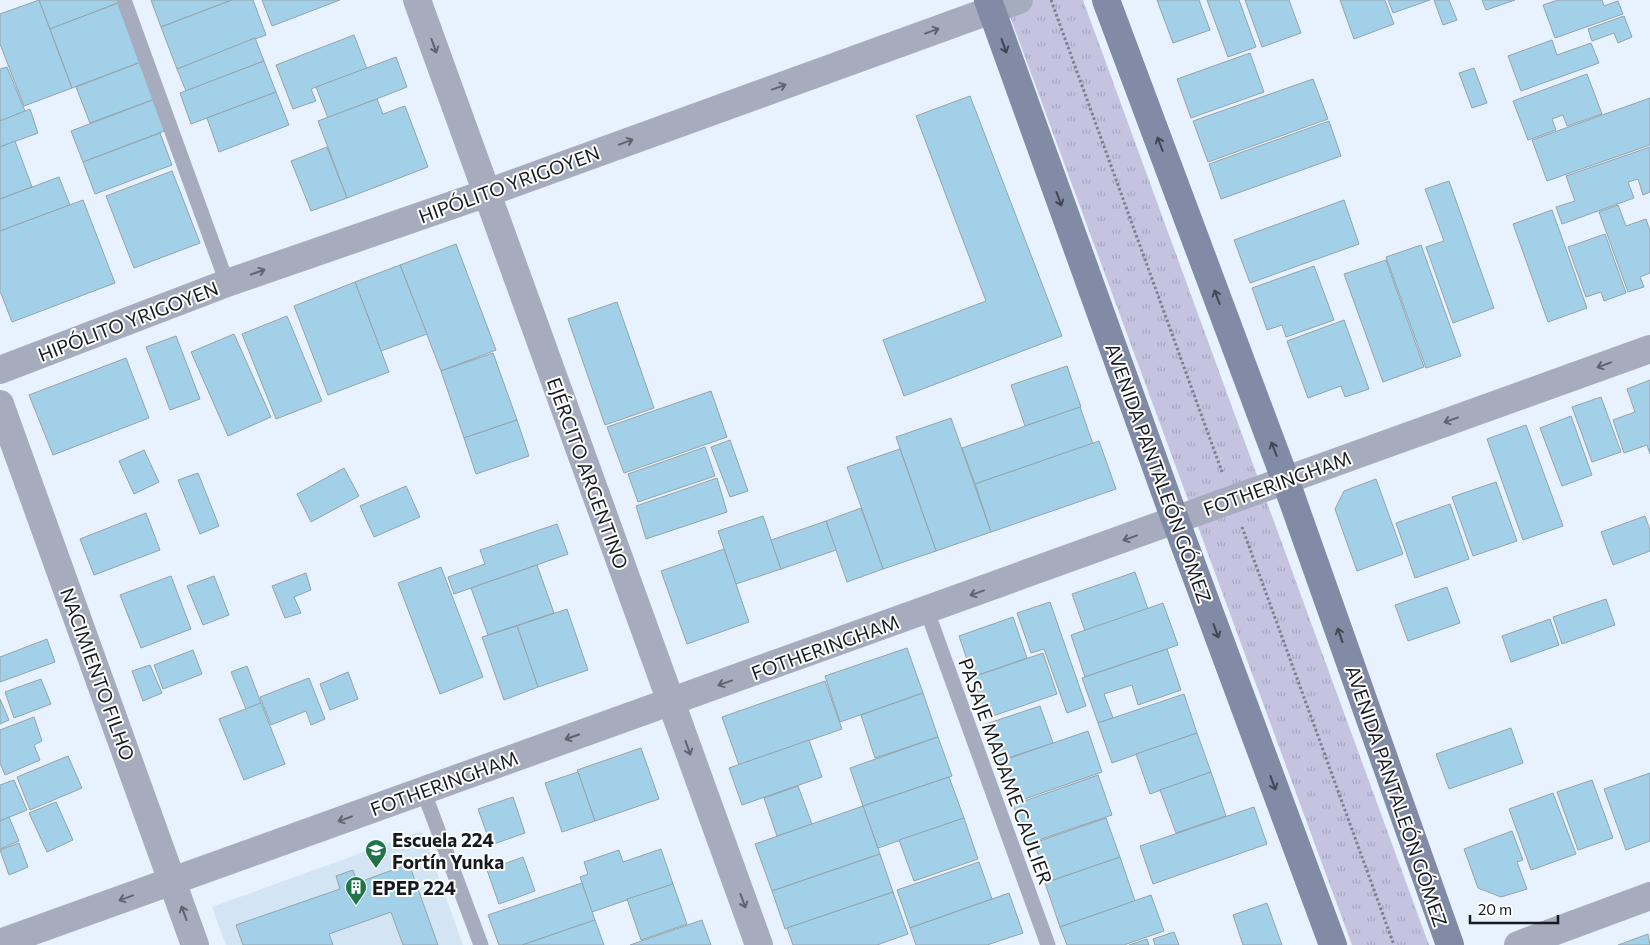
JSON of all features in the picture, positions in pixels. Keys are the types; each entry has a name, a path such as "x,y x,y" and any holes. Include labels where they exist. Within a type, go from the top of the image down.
{"main road":[{"name":"AVENIDA PANTALEÓN GÓMEZ","path":"1106,0 1285,478 1450,945"},
{"name":"AVENIDA PANTALEÓN GÓMEZ","path":"990,5 1176,521 1333,945"}],"street":[{"name":"EJÉRCITO ARGENTINO","path":"417,0 759,945"},
{"name":"HIPÓLITO YRIGOYEN","path":"0,370 227,283 487,193 990,5 1019,0"},
{"name":"FOTHERINGHAM","path":"0,943 1176,521 1285,478 1650,349"},
{"name":"NACIMIENTO FILHO","path":"0,404 195,945"},
{"path":"1518,945 1650,896"}],"lane":[{"path":"124,0 227,283"},
{"name":"PASAJE MADAME CAULIER","path":"927,611 1048,945"},
{"path":"423,790 481,945"}],"shaded area":[{"name":"Escuela 224 Fortín Yunka","path":"422,831 463,945 226,945 212,907"}],"green space":[{"path":"1004,0 1083,0 1429,945 1352,945"}],"building":[{"path":"39,0 72,88 24,106 0,44 0,14"},
{"path":"39,0 117,0 118,3 50,29"},
{"path":"151,0 232,0 161,27"},
{"path":"232,0 253,0 266,35 177,69 161,27"},
{"path":"262,0 340,0 272,26"},
{"path":"1157,0 1199,0 1210,30 1173,43"},
{"path":"1207,0 1239,0 1256,47 1228,57"},
{"path":"1245,0 1289,0 1301,33 1262,47"},
{"path":"1340,0 1385,0 1394,24 1354,39"},
{"path":"1388,0 1430,0 1393,13"},
{"path":"1434,0 1449,0 1457,20 1443,25"},
{"path":"1482,0 1515,0 1486,10"},
{"path":"1558,0 1602,0 1604,6 1618,1 1623,14 1555,38 1543,5"},
{"path":"118,3 141,62 72,88 50,29"},
{"path":"1624,16 1632,37 1618,43 1614,33 1592,41 1588,29"},
{"path":"354,35 367,69 311,89 316,101 293,109 276,65"},
{"path":"255,38 264,61 186,91 177,69"},
{"path":"1552,40 1557,55 1591,43 1599,63 1521,91 1508,56"},
{"path":"1250,53 1264,92 1191,118 1177,79"},
{"path":"396,57 407,87 328,118 316,87"},
{"path":"264,61 276,92 191,124 180,93"},
{"path":"141,62 155,99 90,123 76,87"},
{"path":"7,67 25,111 0,121 0,69"},
{"path":"1474,68 1487,103 1472,108 1459,73"},
{"path":"1587,74 1602,114 1567,126 1563,115 1552,119 1556,130 1528,140 1513,101"},
{"path":"1313,79 1328,119 1208,162 1193,121"},
{"path":"276,92 289,125 219,152 207,118"},
{"path":"970,96 1062,336 904,396 883,340 986,301 916,116"},
{"path":"1650,98 1650,145 1547,181 1532,140"},
{"path":"155,99 167,130 83,162 71,131"},
{"path":"377,99 383,114 405,106 428,167 347,198 318,121"},
{"path":"30,109 38,133 0,147 0,121"},
{"path":"1329,121 1341,156 1221,199 1209,164"},
{"path":"160,133 172,165 95,194 83,162"},
{"path":"15,141 32,187 0,199 0,147"},
{"path":"327,147 347,198 311,211 291,161"},
{"path":"1650,147 1650,192 1643,195 1638,179 1628,182 1634,198 1562,224 1556,207 1575,201 1566,176"},
{"path":"172,171 200,243 134,268 106,196"},
{"path":"59,177 70,205 0,231 0,199"},
{"path":"1449,181 1494,308 1453,323 1426,247 1444,241 1425,189"},
{"path":"83,200 115,283 12,322 0,291 0,231"},
{"path":"1344,200 1359,244 1250,283 1234,240"},
{"path":"1618,205 1626,226 1646,219 1650,231 1650,273 1640,277 1644,287 1628,292 1599,212"},
{"path":"1552,210 1587,308 1548,322 1513,224"},
{"path":"1605,234 1626,293 1604,301 1601,292 1586,297 1568,247"},
{"path":"456,244 496,350 441,371 400,265"},
{"path":"1421,245 1461,356 1426,368 1386,257"},
{"path":"1386,260 1424,367 1383,382 1344,274"},
{"path":"400,265 427,334 381,351 355,282"},
{"path":"1314,266 1334,320 1286,337 1282,325 1267,330 1252,288"},
{"path":"355,282 389,372 328,395 294,306"},
{"path":"617,302 654,408 605,425 568,319"},
{"path":"287,316 322,401 276,419 242,334"},
{"path":"1344,320 1369,389 1345,397 1341,386 1308,398 1287,341"},
{"path":"234,334 271,417 228,436 191,352"},
{"path":"176,336 200,399 170,410 146,347"},
{"path":"493,353 517,420 464,438 441,371"},
{"path":"126,358 149,418 53,455 29,395"},
{"path":"1067,366 1081,407 1025,426 1011,385"},
{"path":"1650,380 1650,454 1647,445 1624,453 1613,420 1635,412 1627,389"},
{"path":"711,391 727,437 624,473 607,427"},
{"path":"1601,397 1621,452 1592,462 1572,407"},
{"path":"1080,407 1093,444 975,484 962,448"},
{"path":"1571,416 1592,475 1562,486 1540,428"},
{"path":"951,418 991,532 936,551 896,437"},
{"path":"517,420 529,456 476,474 464,438"},
{"path":"1526,425 1563,526 1523,540 1487,439"},
{"path":"730,440 748,491 730,497 711,447"},
{"path":"1099,441 1116,489 991,532 975,484"},
{"path":"705,447 715,476 638,502 628,474"},
{"path":"900,449 936,551 883,569 847,467"},
{"path":"144,450 159,482 134,494 119,461"},
{"path":"344,468 359,496 311,522 297,494"},
{"path":"198,473 219,526 200,534 178,480"},
{"path":"717,478 727,512 646,539 636,506"},
{"path":"1376,479 1403,554 1357,571 1335,509 1344,491"},
{"path":"1496,482 1517,541 1473,556 1452,497"},
{"path":"406,486 420,517 374,537 360,506"},
{"path":"1450,504 1469,559 1415,578 1396,523"},
{"path":"861,508 883,569 847,582 826,521"},
{"path":"146,513 160,550 94,575 80,539"},
{"path":"763,516 781,569 736,584 718,531"},
{"path":"1645,516 1650,530 1650,551 1613,565 1601,532"},
{"path":"826,521 836,550 781,569 771,540"},
{"path":"557,524 568,554 454,594 448,577 485,564 480,550"},
{"path":"724,549 749,622 687,644 661,571"},
{"path":"537,565 554,613 488,635 471,588"},
{"path":"441,567 483,677 440,694 398,583"},
{"path":"1135,572 1148,609 1085,631 1072,594"},
{"path":"306,573 311,590 294,597 301,613 285,618 272,586"},
{"path":"171,576 191,629 141,648 120,595"},
{"path":"214,576 229,615 203,625 187,586"},
{"path":"1447,587 1460,623 1408,641 1395,605"},
{"path":"1606,599 1615,625 1562,644 1553,617"},
{"path":"1050,602 1086,706 1067,713 1044,649 1031,653 1017,613"},
{"path":"1163,603 1178,645 1085,677 1071,635"},
{"path":"567,609 588,670 538,687 517,626"},
{"path":"1013,617 1027,658 973,677 959,636"},
{"path":"1550,619 1559,645 1511,662 1502,636"},
{"path":"517,626 538,687 504,700 482,637"},
{"path":"47,639 55,662 0,682 0,657"},
{"path":"907,648 923,693 840,722 825,676"},
{"path":"1167,649 1181,690 1138,705 1132,685 1104,694 1113,718 1098,723 1082,678"},
{"path":"193,650 202,674 163,689 154,665"},
{"path":"1043,653 1057,694 987,718 973,677"},
{"path":"150,665 162,693 143,701 132,671"},
{"path":"247,666 261,703 246,709 231,672"},
{"path":"348,672 358,699 330,710 320,684"},
{"path":"309,678 325,719 311,725 306,711 271,725 260,697"},
{"path":"41,679 51,704 14,718 5,692"},
{"path":"825,681 842,729 739,765 722,717"},
{"path":"923,693 938,737 875,758 861,715"},
{"path":"1184,694 1197,733 1112,763 1098,723"},
{"path":"0,699 9,720 0,724"},
{"path":"261,703 285,764 244,780 219,719"},
{"path":"1040,706 1053,743 996,762 983,725"},
{"path":"34,717 42,741 34,745 40,760 5,775 0,763 0,730"},
{"path":"1511,728 1523,763 1449,789 1436,754"},
{"path":"1088,731 1102,772 1019,801 1004,760"},
{"path":"1197,733 1211,772 1150,794 1136,754"},
{"path":"938,737 952,776 863,806 850,768"},
{"path":"809,740 822,777 742,805 729,768"},
{"path":"641,748 659,799 595,821 577,770"},
{"path":"68,756 82,788 30,810 17,777"},
{"path":"578,772 595,821 562,832 545,783"},
{"path":"1211,772 1226,816 1176,833 1160,790"},
{"path":"1650,773 1650,841 1626,850 1604,789"},
{"path":"1098,775 1112,815 1027,844 1013,805"},
{"path":"949,777 964,818 878,848 863,806"},
{"path":"14,780 27,810 0,821 0,785"},
{"path":"1592,780 1613,838 1578,850 1557,792"},
{"path":"798,786 812,824 777,836 764,798"},
{"path":"1553,793 1576,854 1531,870 1509,809"},
{"path":"513,797 525,833 491,845 478,809"},
{"path":"56,802 73,840 47,852 29,813"},
{"path":"863,806 880,854 772,891 755,844"},
{"path":"1254,807 1267,844 1153,884 1140,846"},
{"path":"9,817 19,841 0,849 0,821"},
{"path":"964,818 978,859 914,881 899,840"},
{"path":"1106,818 1120,857 1048,882 1034,843"},
{"path":"1512,831 1523,860 1517,862 1527,889 1501,897 1478,888 1464,849"},
{"path":"19,843 28,867 9,875 0,850"},
{"path":"661,849 673,884 592,912 580,877 588,874 584,862 619,850 623,862"},
{"path":"880,854 893,892 785,929 772,891"},
{"path":"523,857 535,891 499,904 487,870"},
{"path":"1120,857 1135,901 1060,927 1045,883"},
{"path":"979,862 992,899 910,928 897,890"},
{"name":"EPEP 224","path":"409,864 438,945 403,945 391,912 329,934 333,945 243,945 236,925 340,889 336,876 353,870 357,883"},
{"path":"582,883 595,920 522,945 499,945 488,915"},
{"path":"673,884 687,924 641,940 627,899"},
{"path":"893,892 908,934 877,945 793,945 787,928"},
{"path":"1009,893 1023,933 987,945 916,945 910,928"},
{"path":"1151,895 1164,931 1124,945 1067,945 1060,927"},
{"path":"1267,903 1282,945 1243,945 1233,915"},
{"path":"595,920 604,945 522,945"},
{"path":"702,920 711,945 630,945"},
{"path":"1174,932 1179,945 1155,945 1153,939"},
{"path":"1648,934 1650,945 1618,945"},
{"path":"1147,939 1149,945 1129,945"}],"place":[{"name":"Escuela 224 Fortín Yunka","path":"376,869"},
{"name":"EPEP 224","path":"356,906"}]}
